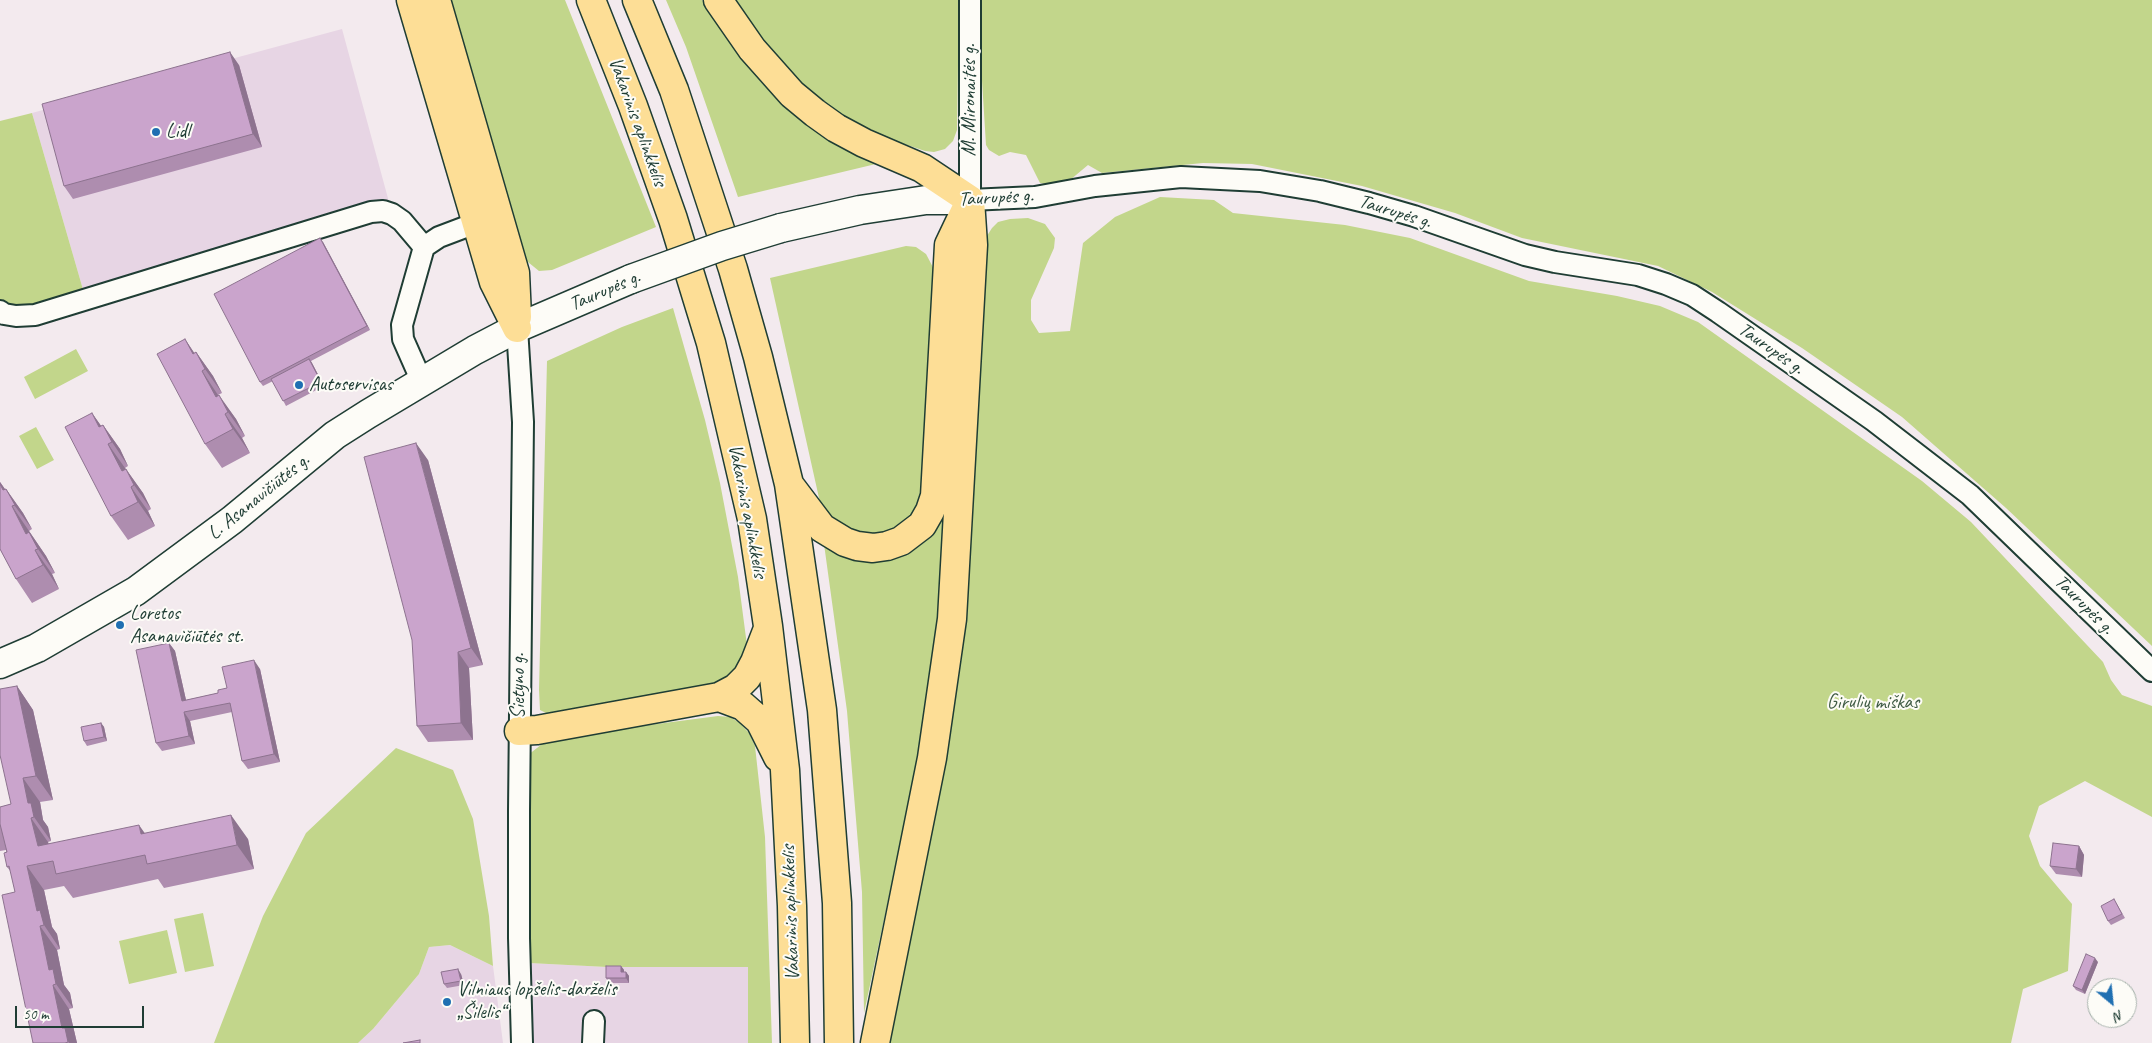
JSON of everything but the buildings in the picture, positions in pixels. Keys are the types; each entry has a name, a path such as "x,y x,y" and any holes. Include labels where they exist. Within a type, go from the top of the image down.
{"highway":[{"path":"411,0 494,282 517,328"},
{"path":"436,0 515,273 517,328"},
{"name":"Vakarinis aplinkkelis","path":"591,0 633,106 670,209 711,343 752,519 768,626 785,770 792,906 795,1043"},
{"name":"Vakarinis aplinkkelis","path":"637,0 674,90 733,269 758,357 788,484 822,710 836,903 839,1043"},
{"path":"718,0 752,49 792,94 815,113 836,128 864,143 922,168 970,200"},
{"path":"788,484 822,528 845,542 857,546 873,548 901,541 922,525 930,511 935,496 949,245 970,200"},
{"path":"875,1043 932,758 952,619 973,245 970,200"},
{"path":"519,731 546,728 719,697 736,688 747,677 755,662 768,626"},
{"path":"719,697 743,706 760,721 785,770"}],"main road":[{"name":"Taurupės g.","path":"517,328 696,254 781,228 860,210 917,201 970,200"},
{"name":"L. Asanavičiūtės g.","path":"0,664 37,648 136,591 232,520 336,435 422,382 517,328"}],"street":[{"name":"M. Mironaitės g.","path":"970,0 970,200"},
{"name":"Taurupės g.","path":"970,200 1035,197 1095,186 1181,177 1260,181 1320,191 1369,203 1414,216 1525,255 1638,276 1666,284 1692,295 1718,312 1874,421 1950,479 2025,546 2152,671"},
{"path":"0,311 4,314 16,316 35,315 371,212 383,210 402,221 424,247"},
{"path":"422,382 403,340 402,325 424,247 439,237 476,223"},
{"name":"Sietyno g.","path":"517,328 523,422 519,731 519,938 522,1043"},
{"path":"593,1043 594,1021"}],"shaded area":[{"path":"342,29 389,202 84,293 32,113"},
{"name":"Vilniaus lopšelis-darželis „Šilelis“","path":"450,945 493,966 503,1043 358,1043 373,1029 419,974 429,947"},
{"path":"529,963 607,967 749,967 748,1043 531,1043"}],"green space":[{"path":"447,0 565,0 656,227 552,270 539,271 523,258"},
{"path":"666,0 702,0 761,82 779,101 820,133 880,163 738,197 686,47"},
{"path":"731,0 959,0 957,130 953,141 945,149 934,152 925,151 866,131 828,112 778,66"},
{"path":"977,0 2152,0 2152,646 2006,508 1902,417 1802,348 1712,292 1658,266 1522,238 1455,213 1362,186 1252,164 1203,163 1102,173 1088,165 1070,180 1052,185 1040,183 1026,155 1010,152 999,156 989,150 986,145"},
{"path":"32,113 84,293 15,311 0,304 0,121"},
{"name":"Girulių miškas","path":"1160,197 1214,200 1233,213 1345,225 1410,238 1529,281 1617,296 1660,306 1698,322 1922,481 1971,522 2103,662 2111,680 2122,695 2152,706 2152,817 2085,781 2039,806 2029,836 2040,866 2072,904 2068,971 2023,989 2011,1043 880,1043 898,955 985,239 998,222 1010,219 1028,218 1045,224 1055,238 1054,248 1031,300 1031,320 1039,333 1070,331 1083,243 1115,217"},
{"path":"906,246 916,247 926,254 937,275 922,499 915,512 905,523 891,531 877,535 847,531 824,513 819,498 770,278"},
{"path":"673,308 705,420 720,483 738,577 748,653 726,683 552,716 540,710 539,690 547,361 622,327"},
{"path":"76,349 88,371 35,399 24,377"},
{"path":"36,427 54,460 37,469 19,436"},
{"path":"944,507 940,607 921,746 864,1013 862,892 847,711 824,544 853,557"},
{"path":"718,716 730,717 740,723 749,733 755,746 765,837 772,1043 748,1043 748,967 607,967 529,963 528,755 546,741 565,736"},
{"path":"396,748 453,770 473,819 489,916 493,966 450,945 429,947 419,974 373,1029 358,1043 214,1043 263,916 306,833"},
{"path":"203,913 214,966 185,972 174,919"},
{"path":"167,930 177,973 129,984 119,941"}],"place":[{"name":"Lidl","path":"156,132"},
{"name":"Autoservisas","path":"299,385"},
{"name":"Loretos Asanavičiūtės st.","path":"120,625"},
{"name":"Vilniaus lopšelis-darželis „Šilelis“","path":"447,1002"}]}
